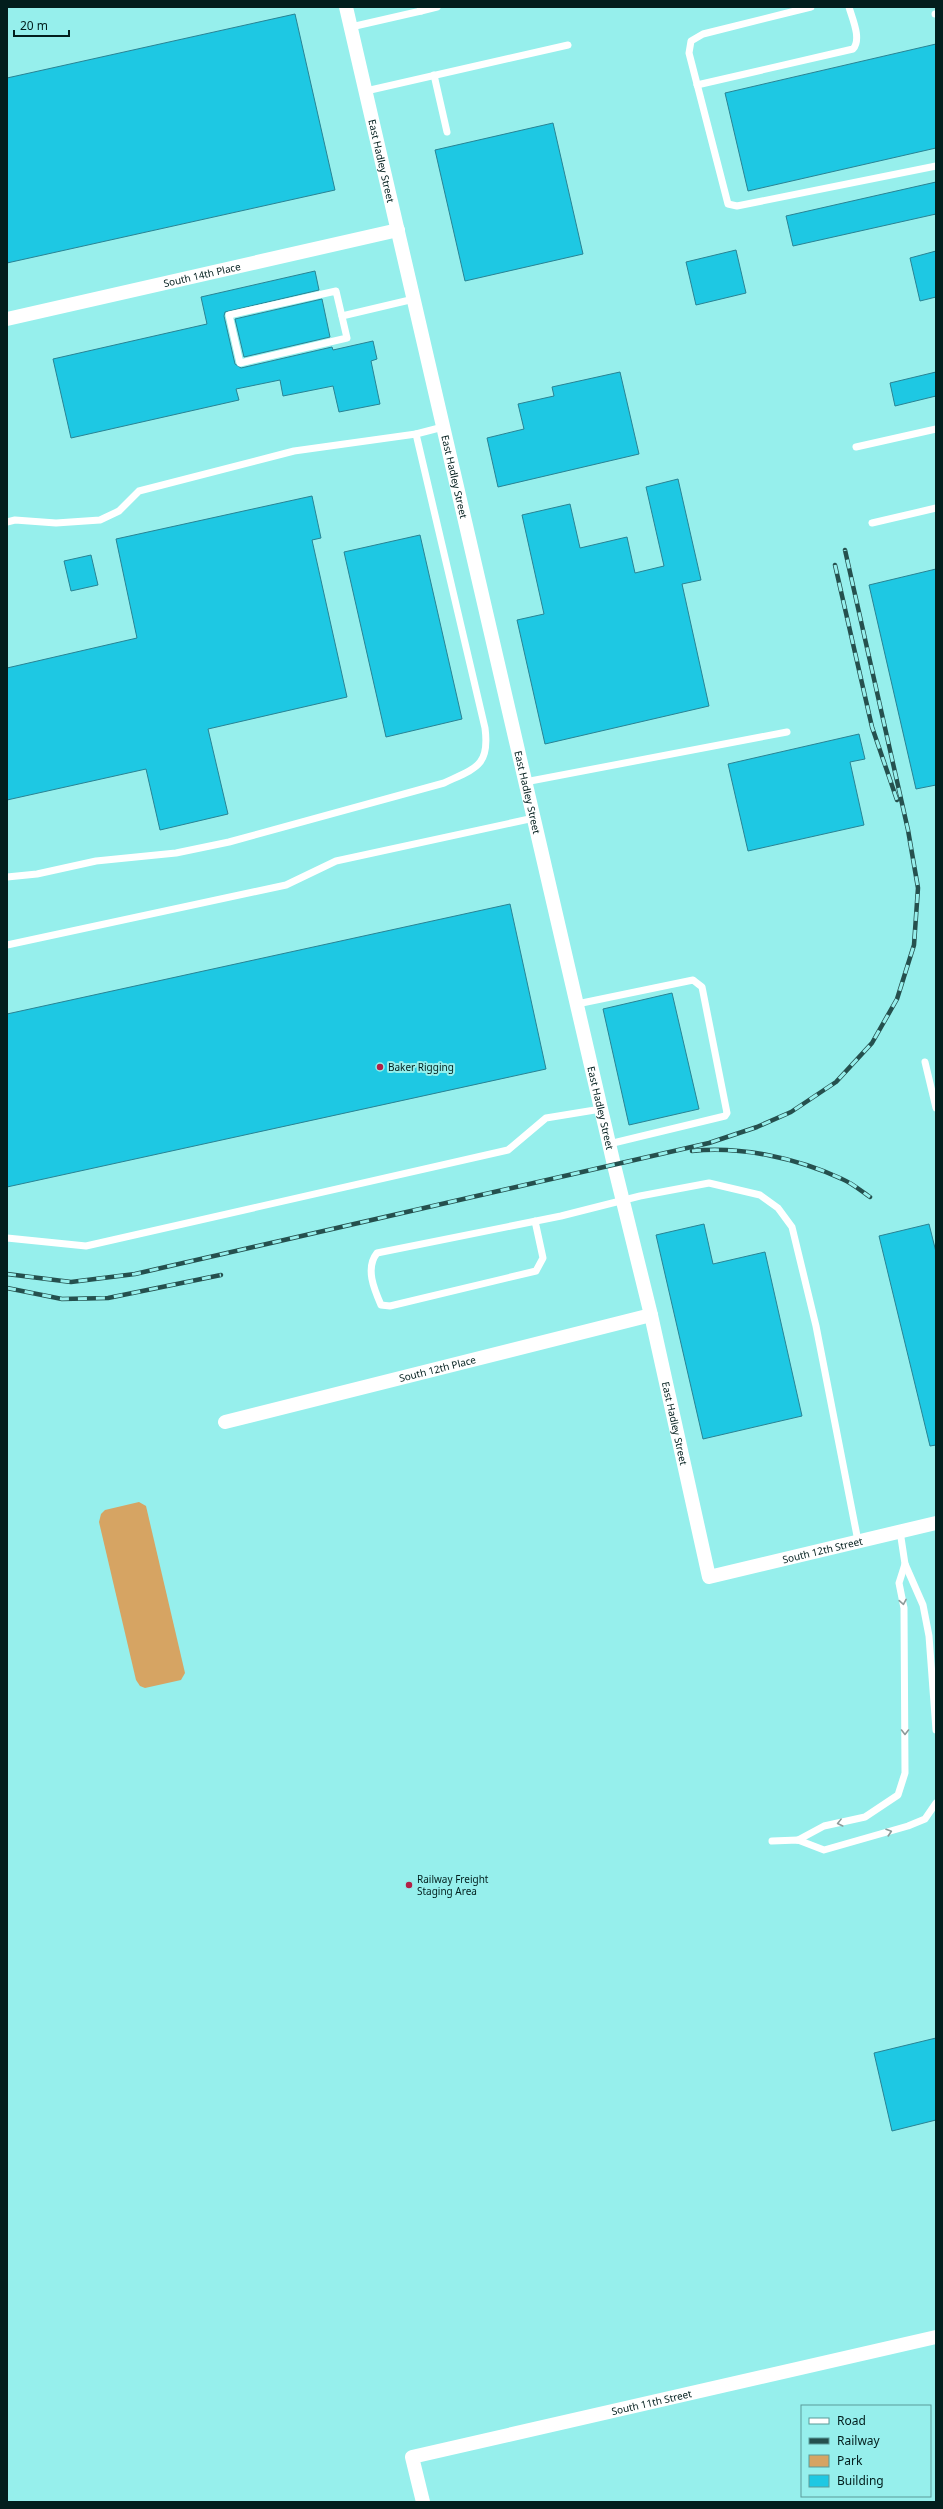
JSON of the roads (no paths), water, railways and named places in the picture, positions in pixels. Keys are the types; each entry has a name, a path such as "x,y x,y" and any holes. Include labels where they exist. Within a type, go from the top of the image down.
{"street":[{"name":"East Hadley Street","path":"346,7 622,1201 651,1316 709,1577"},
{"name":"South 14th Place","path":"7,319 398,230"},
{"name":"South 12th Place","path":"225,1422 651,1316"},
{"name":"South 12th Street","path":"709,1577 936,1523"},
{"name":"South 11th Street","path":"423,2502 412,2457 936,2337"}],"lane":[{"path":"351,27 421,9 437,7"},
{"path":"811,7 696,37 688,47 726,200 732,206 936,166"},
{"path":"697,85 853,49 856,46 857,37 849,7"},
{"path":"366,91 568,45"},
{"path":"434,75 446,132"},
{"path":"336,291 342,316 347,338 240,363 229,315 336,291"},
{"path":"342,316 414,299"},
{"path":"7,522 15,520 56,523 100,520 119,511 139,491 294,451 416,434 443,427"},
{"path":"856,447 936,429"},
{"path":"7,877 37,874 96,862 176,853 229,842 444,783 470,770 484,757 488,747 485,728 416,434"},
{"path":"872,523 936,508"},
{"path":"526,782 787,732"},
{"path":"7,945 286,885 336,861 534,818"},
{"path":"577,1004 694,980 702,987 727,1113 725,1116 609,1144"},
{"path":"925,1062 936,1108"},
{"path":"7,1238 86,1246 508,1150 546,1118 601,1109"},
{"path":"535,1221 543,1258 536,1271 390,1306 381,1305 372,1285 371,1260 377,1253 535,1221 709,1183 760,1195 778,1208 792,1227 816,1326 858,1541"},
{"path":"900,1531 905,1564 923,1605 930,1636 936,1730"},
{"path":"798,1840 824,1826 865,1816 898,1795 905,1773 904,1608 899,1583 905,1564"},
{"path":"772,1841 798,1840 824,1850 874,1837 925,1819 936,1803"}],"railway":[{"path":"7,1274 71,1282 135,1274 709,1143 757,1127 791,1112 836,1082 872,1043 897,999 914,945 918,888 908,830 845,550"},
{"path":"835,565 872,727 897,800"},
{"path":"692,1151 730,1150 768,1155 788,1160 806,1165 846,1181 870,1197"},
{"path":"7,1288 62,1299 108,1298 221,1275"}],"place":[{"name":"Baker Rigging","path":"380,1067"},
{"name":"Railway Freight Staging Area","path":"409,1885"}]}
